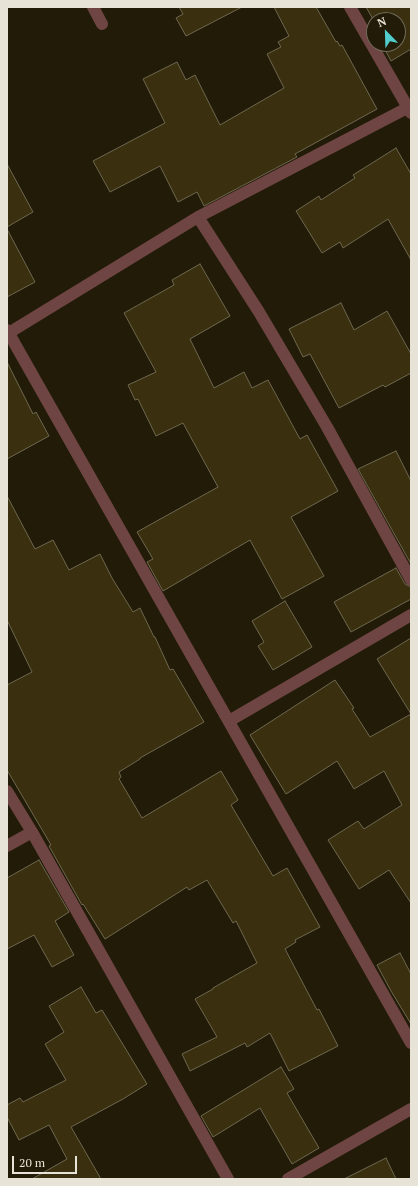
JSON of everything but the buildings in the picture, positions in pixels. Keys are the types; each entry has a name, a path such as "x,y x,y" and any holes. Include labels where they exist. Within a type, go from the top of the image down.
{"street":[{"path":"93,7 102,24"},
{"path":"350,7 410,108 198,218 8,332 411,1043"},
{"path":"198,218 260,312 331,434 411,580"},
{"path":"229,721 411,615"},
{"path":"7,791 32,832 228,1179"},
{"path":"7,846 32,832"},
{"path":"288,1179 411,1109"}]}
